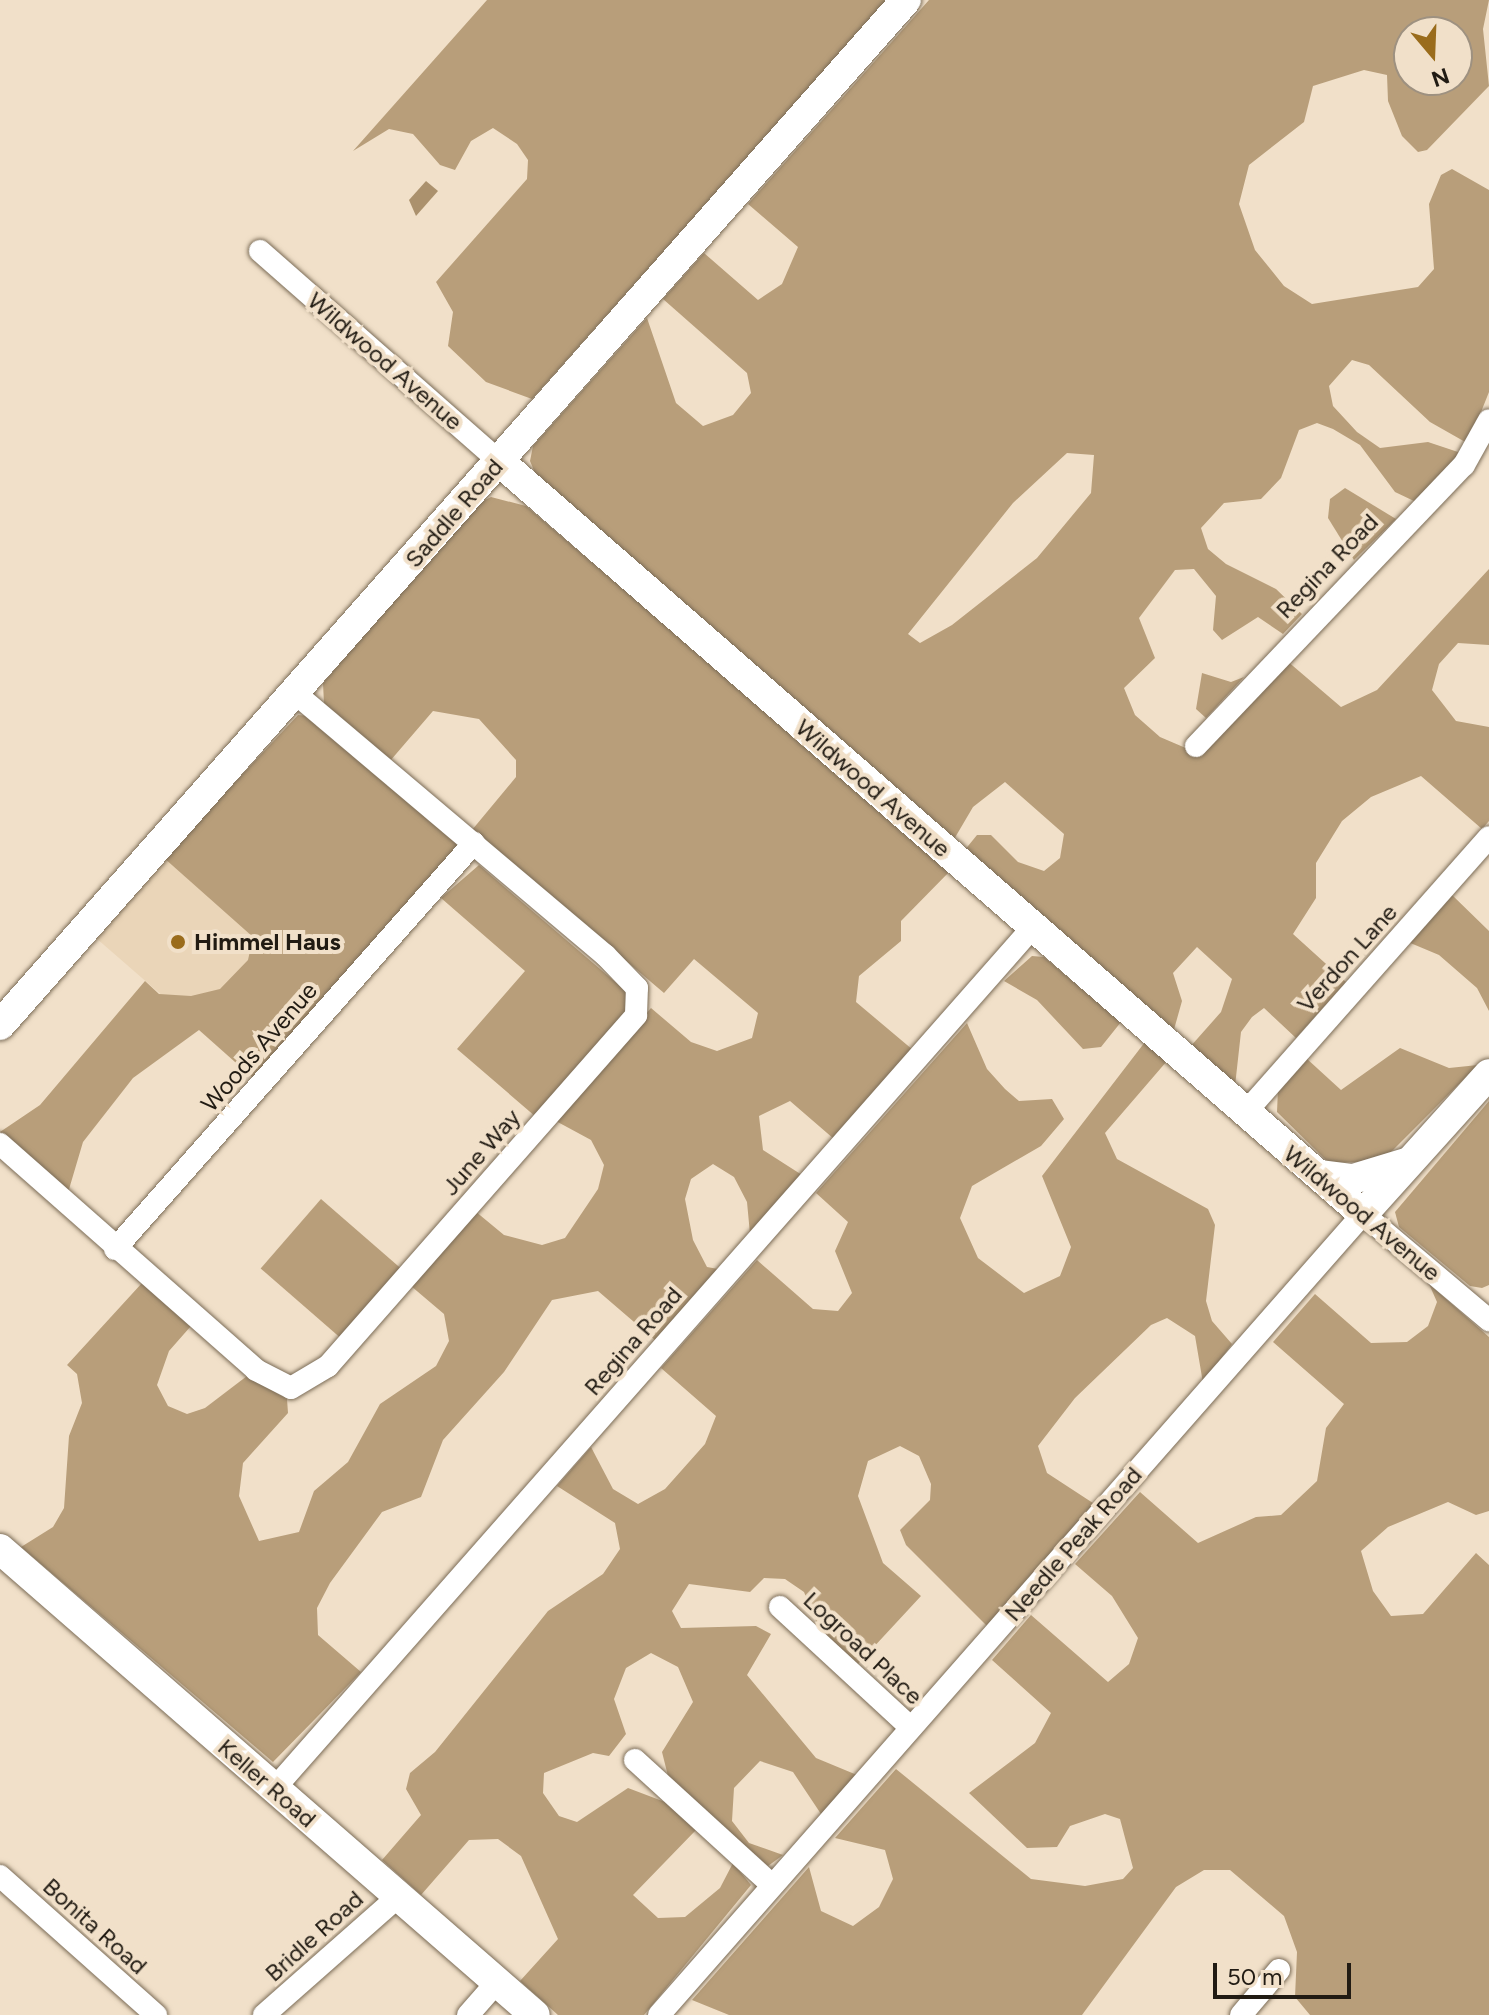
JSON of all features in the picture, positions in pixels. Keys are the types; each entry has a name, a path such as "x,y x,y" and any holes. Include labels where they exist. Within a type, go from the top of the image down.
{"street":[{"name":"Saddle Road","path":"0,1025 906,0"},
{"name":"Wildwood Avenue","path":"260,251 1245,1113 1487,1314"},
{"name":"Regina Road","path":"1196,746 1464,465 1489,420"},
{"name":"June Way","path":"0,1144 115,1249 275,1384 311,1382 642,1004 637,988 605,955 295,693"},
{"name":"Verdon Lane","path":"1245,1113 1489,837"},
{"name":"Woods Avenue","path":"115,1249 474,843"},
{"name":"Regina Road","path":"274,1789 1032,928"},
{"name":"Needle Peak Road","path":"659,2015 1489,1074"},
{"path":"1319,1175 1353,1179 1412,1160"},
{"name":"Keller Road","path":"0,1549 535,2015"},
{"name":"Logroad Place","path":"780,1607 911,1728"},
{"path":"635,1760 772,1885"},
{"name":"Bonita Road","path":"0,1876 156,2015"},
{"name":"Bridle Road","path":"264,2015 398,1897"},
{"path":"1241,2015 1279,1970"},
{"path":"468,2015 497,1982"}],"shaded area":[{"path":"487,0 888,0 532,399 486,382 448,346 453,312 436,282 527,179 528,160 517,144 493,128 471,141 455,170 440,165 413,134 389,129 353,151"},
{"path":"929,0 1489,0 1483,29 1489,86 1427,150 1418,152 1402,136 1388,101 1387,75 1364,70 1313,86 1304,122 1249,165 1239,204 1255,250 1284,286 1312,304 1418,287 1434,269 1429,204 1441,175 1452,169 1489,190 1489,392 1467,443 1430,422 1369,365 1352,360 1329,386 1333,406 1357,432 1380,448 1428,442 1461,453 1414,501 1395,492 1360,445 1317,423 1299,430 1281,478 1261,499 1224,503 1201,528 1208,549 1226,564 1276,589 1302,614 1283,634 1258,617 1222,640 1213,630 1216,596 1194,569 1175,570 1139,618 1155,658 1124,688 1135,715 1160,737 1202,755 1286,660 1341,707 1377,690 1489,569 1489,645 1458,643 1439,664 1432,690 1456,721 1489,727 1489,821 1482,829 1421,776 1371,797 1342,821 1316,863 1316,898 1293,934 1346,982 1296,1038 1264,1008 1252,1017 1241,1032 1235,1086 1190,1047 1221,1012 1232,979 1197,947 1173,973 1182,1001 1173,1033 964,851 977,835 991,835 1018,862 1044,871 1060,858 1064,834 1005,782 973,807 953,841 535,473 530,461 533,446 647,318 676,403 703,426 733,415 751,393 747,373 663,299 704,253 758,300 782,284 798,247 748,204","holes":["1067,453 1094,455 1091,493 1037,558 952,625 920,643 908,634 1013,503"]},
{"path":"426,181 438,191 416,216 409,200"},
{"path":"1345,488 1396,519 1354,560 1328,518 1330,499"},
{"path":"491,497 526,506 952,869 901,921 901,941 859,976 856,1002 913,1050 834,1139 790,1101 759,1116 763,1150 802,1175 750,1234 747,1202 734,1177 713,1164 691,1179 685,1199 693,1240 707,1267 718,1269 655,1340 598,1291 552,1300 504,1372 443,1440 421,1497 382,1512 330,1583 317,1608 318,1635 361,1672 273,1762 21,1547 53,1527 64,1508 69,1436 82,1403 77,1374 67,1365 142,1283 191,1326 169,1351 157,1385 168,1406 187,1414 205,1408 247,1376 287,1399 288,1413 243,1463 239,1496 259,1541 299,1532 314,1491 348,1462 380,1404 436,1366 449,1341 444,1314 411,1286 475,1211 504,1235 542,1245 565,1238 598,1189 604,1165 591,1140 554,1120 651,1008 691,1042 717,1051 752,1038 758,1013 694,959 664,993 472,830 516,777 516,760 479,719 433,711 390,761 324,704 323,683 475,505"},
{"path":"1202,673 1231,682 1244,677 1206,718 1196,709"},
{"path":"298,715 309,716 456,843 457,852 253,1078 199,1030 133,1078 83,1142 67,1196 0,1132 40,1105 145,981 159,994 191,996 220,989 248,960 253,937 164,858"},
{"path":"164,858 325,998 256,1077 95,937"},
{"path":"479,865 628,993 624,1017 536,1117 457,1049 525,971 441,898"},
{"path":"1451,894 1489,931 1489,1011 1477,988 1439,955 1408,942"},
{"path":"1032,956 1044,957 1121,1022 1101,1047 1083,1049 1037,1000 1004,981"},
{"path":"967,1023 987,1069 1005,1089 1019,1101 1052,1099 1064,1119 1041,1146 972,1186 960,1218 978,1258 1024,1293 1060,1276 1071,1247 1042,1176 1145,1042 1167,1061 1105,1133 1117,1159 1208,1209 1215,1225 1206,1301 1212,1321 1232,1344 1203,1383 1195,1336 1167,1318 1151,1325 1075,1398 1038,1446 1047,1473 1096,1505 988,1627 906,1545 900,1530 930,1500 931,1484 919,1456 900,1446 868,1461 858,1496 883,1563 921,1596 858,1664 819,1629 804,1592 785,1579 764,1578 750,1592 689,1584 672,1611 681,1628 756,1626 771,1634 747,1675 816,1758 857,1775 821,1814 793,1772 760,1761 734,1788 732,1821 749,1843 783,1855 768,1866 669,1780 662,1752 693,1702 678,1667 651,1653 626,1668 614,1699 626,1734 609,1756 593,1753 544,1773 543,1793 559,1816 577,1822 628,1788 665,1802 696,1830 633,1895 658,1918 685,1917 720,1888 733,1863 751,1885 644,2015 558,2015 520,1981 558,1939 521,1856 498,1839 469,1840 421,1895 382,1860 421,1815 406,1789 410,1773 435,1752 548,1611 603,1574 620,1549 615,1523 557,1486 591,1447 613,1489 638,1504 665,1489 705,1444 716,1416 661,1368 757,1260 813,1309 838,1311 852,1293 835,1251 848,1222 816,1193"},
{"path":"1400,1048 1449,1068 1478,1065 1382,1161 1329,1163 1277,1112 1278,1089 1306,1058 1341,1090"},
{"path":"1489,1101 1489,1285 1482,1288 1470,1286 1399,1227 1395,1212"},
{"path":"321,1199 401,1269 341,1338 261,1268"},
{"path":"1429,1284 1489,1337 1489,1511 1476,1515 1448,1502 1388,1527 1361,1551 1373,1591 1391,1616 1423,1614 1476,1553 1489,1565 1489,2015 1310,2015 1295,1997 1297,1952 1284,1916 1230,1870 1204,1870 1176,1887 1082,2015 729,2015 692,2000 809,1867 821,1911 853,1926 879,1907 893,1879 885,1850 835,1838 896,1769 1031,1879 1085,1886 1123,1879 1133,1868 1120,1819 1105,1814 1070,1826 1057,1847 1027,1848 969,1793 1035,1743 1051,1713 992,1660 1031,1615 1108,1682 1129,1664 1138,1638 1112,1596 1075,1564 1140,1492 1198,1543 1256,1517 1281,1515 1317,1481 1326,1428 1344,1404 1273,1342 1315,1294 1371,1343 1407,1342 1428,1326 1437,1302"}],"place":[{"name":"Himmel Haus","path":"178,942"}]}
